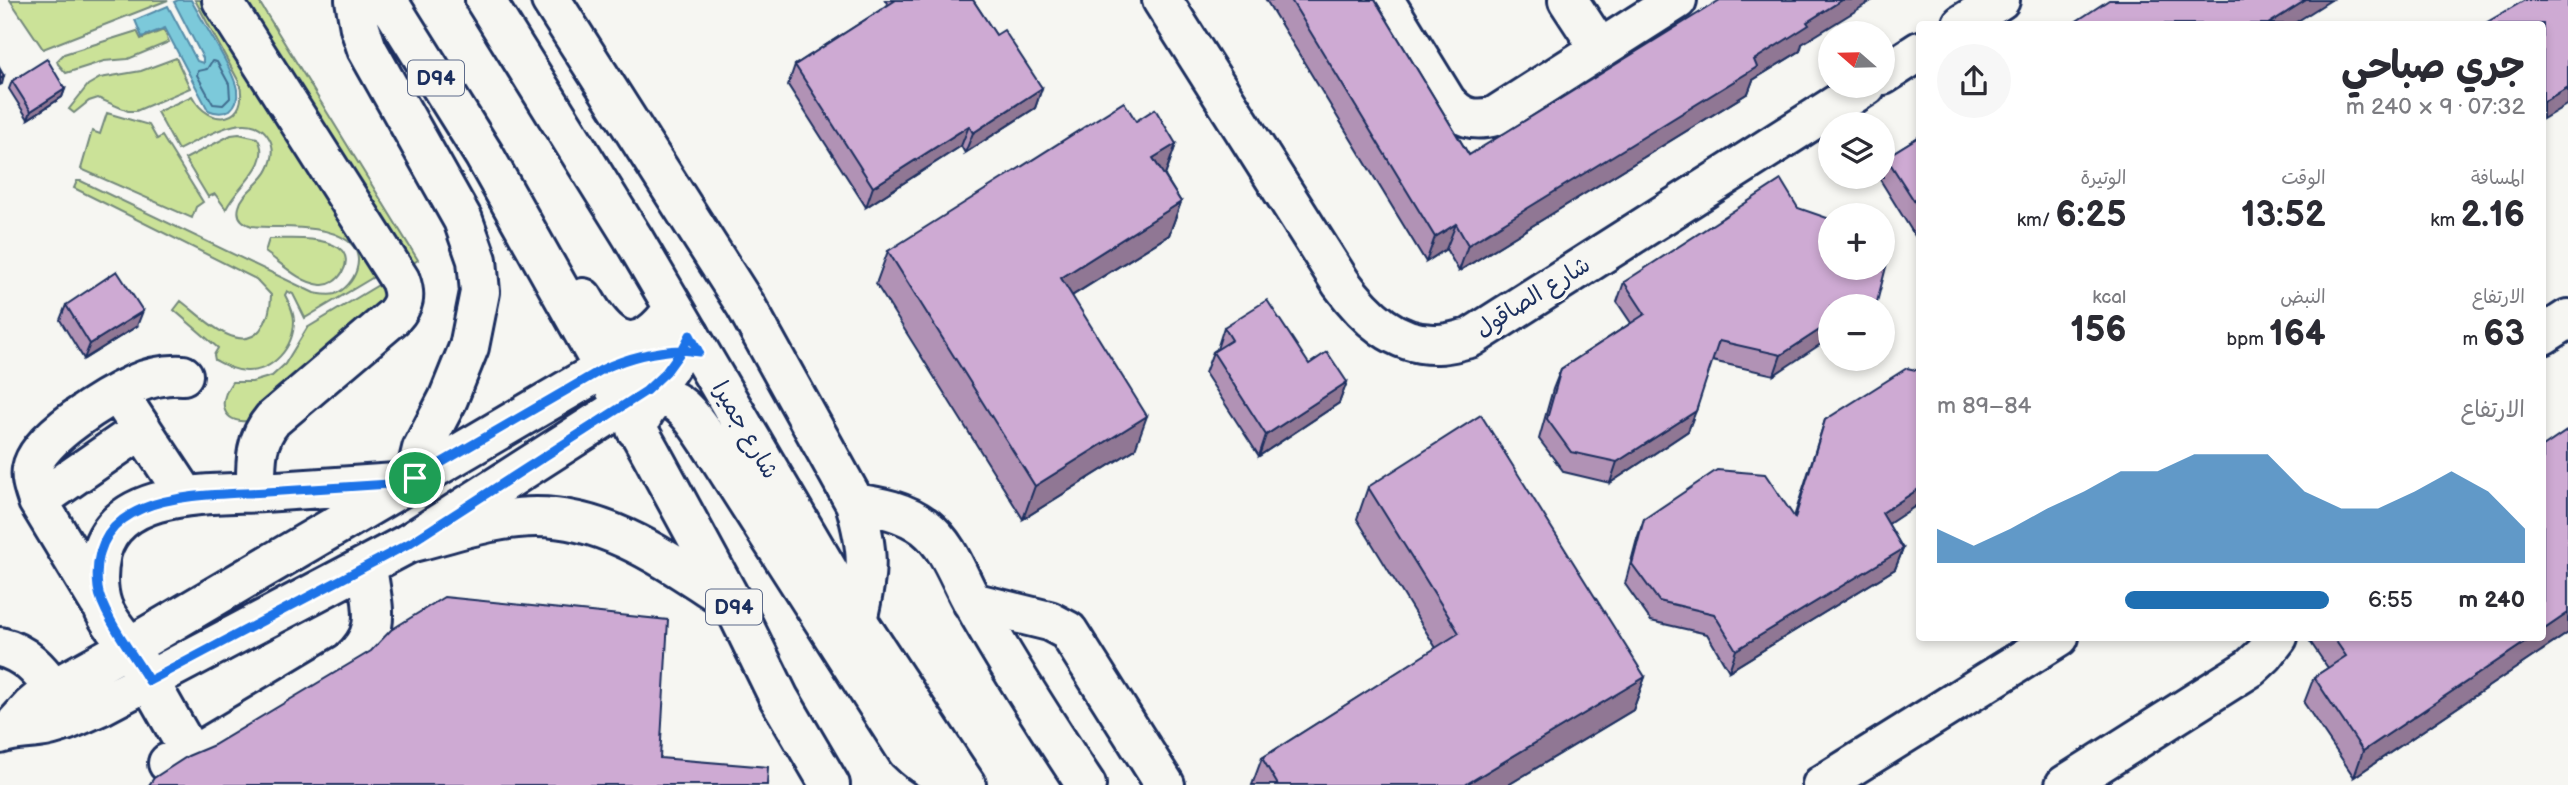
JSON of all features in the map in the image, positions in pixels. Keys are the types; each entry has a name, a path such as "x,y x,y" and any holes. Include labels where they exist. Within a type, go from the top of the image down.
{"main road":[{"path":"222,0 400,280 404,291 401,309 393,317 264,429 257,451 256,492"},
{"path":"355,0 367,49 463,220 477,260 480,292 469,347 410,480"},
{"name":"D94","path":"387,0 484,155 732,602 779,698 830,785"},
{"path":"410,0 595,318 613,336 633,342 650,336 660,328 686,336"},
{"name":"شارع جميرا","path":"485,0 857,620 963,781"},
{"path":"551,0 746,306 855,503 867,558 866,580 857,620"},
{"name":"شارع الصاقول","path":"1162,0 1341,284 1370,317 1407,341 1439,345 1470,338 1847,98"},
{"path":"1384,0 1446,101 1455,112 1482,120 1495,116 1677,0"},
{"path":"1568,0 1600,49"},
{"path":"1895,67 1916,54"},
{"path":"2546,333 2568,319"},
{"path":"6,732 54,689 410,480 603,369 654,351 686,336"},
{"path":"630,418 646,391 666,372 686,336"},
{"path":"183,375 168,374 152,378 118,393 47,442 32,468 38,501 129,647 139,686 192,756 349,662 363,649 370,637 373,621 368,566"},
{"path":"118,393 186,496"},
{"path":"6,732 63,722 139,686 410,543 659,399 678,402 715,451 907,751 923,767 963,781"},
{"path":"38,501 142,429"},
{"path":"103,609 97,567 103,546 113,527 143,507 186,496 410,480"},
{"path":"855,503 886,508 906,516 925,527 951,558 972,602 1086,785"},
{"path":"410,543 506,519 565,519 621,535 647,548 732,602"},
{"path":"972,602 1049,621 1068,631 1165,785"},
{"path":"1822,785 2053,641"},
{"path":"2065,785 2250,668 2275,641"},
{"path":"0,647 26,657 54,689"}],"green space":[{"path":"10,0 168,0 43,49"},
{"path":"195,0 217,0 387,269 305,318 293,294 287,291 285,295 294,317 290,340 280,356 256,370 238,370 215,360 214,355 218,348 174,310 181,301 230,336 251,337 265,322 271,300 271,295 256,279 74,188 77,181 81,181 314,293 335,294 353,278 358,262 357,254 348,241 338,235 315,229 252,226 239,217 241,202 265,174 272,157 271,142 261,129 251,124 239,124 178,150 157,112 192,96 209,114 227,117 239,106 241,95 239,82"},
{"path":"229,0 258,0 418,260 401,271"},
{"path":"164,30 169,42 128,59 104,61 66,73 57,61 64,54 137,31 141,39"},
{"path":"176,58 190,88 136,111 128,111 98,98 89,101 74,113 69,109 88,85 100,78 141,71"},
{"path":"107,113 149,125 157,139 162,136 203,202 196,207 192,218 81,169 92,131 100,134"},
{"path":"231,135 257,138 261,156 258,165 226,209 215,194 208,197 185,159"},
{"path":"269,239 305,239 332,244 344,253 346,259 343,272 333,282 321,285 298,277 265,252"},
{"path":"390,278 396,295 252,421 242,421 229,416 224,405 232,382 252,382 272,376 285,364 307,328"}],"water":[{"path":"191,0 230,71 237,95 230,110 219,113 208,110 165,28 142,37 135,20 168,6 197,61 203,63 203,58 174,2"}],"building":[{"path":"896,0 973,0 996,35 1004,30 1042,88 973,133 969,126 873,187 795,65"},
{"path":"1291,0 1375,0 1469,155 1720,0 1842,0 1754,60 1757,67 1468,245 1456,224 1435,237"},
{"path":"2109,0 2306,0 2273,21 2077,21"},
{"path":"2525,0 2568,0 2568,87 2546,100 2546,21 2489,21"},
{"path":"47,59 65,89 31,111 12,81"},
{"path":"1124,102 1136,121 1155,109 1176,144 1153,158 1181,202 1061,278 1147,416 1035,486 888,251"},
{"path":"1916,138 1916,204 1895,171 1895,151"},
{"path":"1781,180 1798,208 1818,215 1818,280 1883,280 1879,294 1818,294 1818,331 1781,355 1719,341 1696,411 1617,462 1571,452 1547,419 1561,369 1645,314 1624,282"},
{"path":"117,271 143,311 90,344 66,305"},
{"path":"1267,300 1309,364 1327,352 1347,382 1266,435 1213,352 1232,340 1224,327"},
{"path":"1907,368 1916,370 1916,491 1882,513 1903,549 1736,650 1714,614 1659,601 1632,564 1644,519 1717,470 1765,474 1795,518 1825,420"},
{"path":"1481,415 1645,677 1465,785 1278,785 1262,758 1459,633 1368,487"},
{"path":"2568,430 2568,613 2546,628 2546,445"},
{"path":"444,597 668,620 660,758 768,767 767,785 149,785 154,778 188,756 214,745 371,651 391,630"},
{"path":"2336,641 2527,641 2363,751 2314,677 2346,656"}],"route":[{"path":"415,478 405,483 186,496 143,507 113,527 103,546 97,567 103,609 149,681 410,543 624,407 666,372 682,350 699,352 690,335 682,350 654,351 603,369 415,478"}]}
